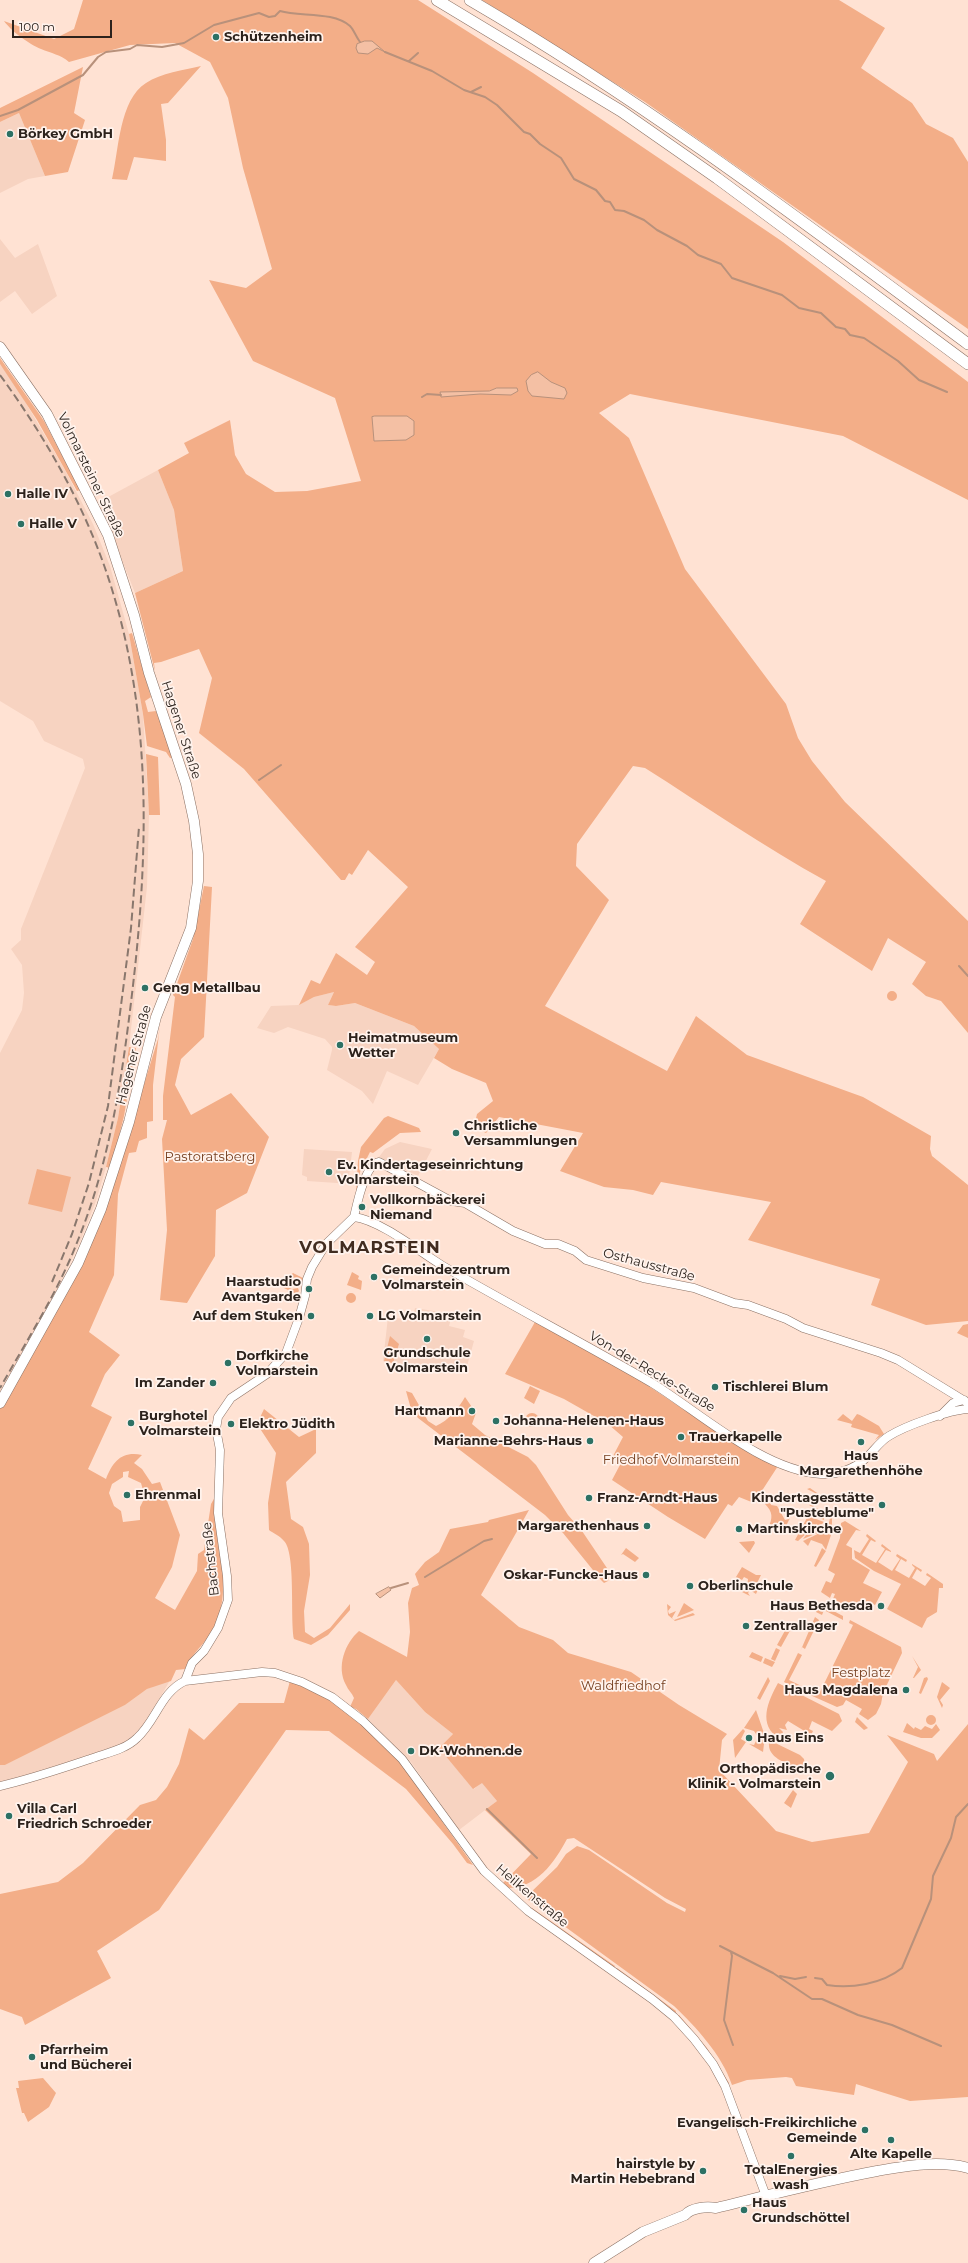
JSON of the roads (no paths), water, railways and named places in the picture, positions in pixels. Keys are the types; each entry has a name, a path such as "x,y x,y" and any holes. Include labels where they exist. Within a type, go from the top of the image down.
{"highway":[{"path":"437,0 621,111 717,178 968,364"},
{"path":"470,0 620,93 719,160 968,344"}],"main road":[{"name":"Volmarsteiner Straße","path":"0,347 48,414 94,504 108,535 137,625"},
{"name":"Hagener Straße","path":"0,1403 78,1263 102,1209 131,1116 156,1017 191,928 198,881 198,854 194,821 181,766 149,673 137,625"},
{"path":"594,2263 643,2232 685,2215 691,2211 709,2207 716,2208 827,2181 893,2169 934,2165 968,2168"}],"street":[{"name":"Osthausstraße","path":"354,1216 356,1205 368,1172 372,1165 379,1162 418,1185 451,1201 465,1203 518,1233 545,1244 558,1244 575,1251 586,1260 610,1269 643,1278 694,1288 734,1303 748,1305 786,1319 803,1328 881,1353 898,1360 961,1400"},
{"name":"Bachstraße","path":"186,1681 192,1663 204,1651 218,1628 228,1600 227,1576 218,1513 220,1450 216,1429 218,1417 227,1402 267,1374 286,1353 299,1318 305,1296 307,1279 312,1267 329,1241 354,1216"},
{"name":"Von-der-Recke-Straße","path":"354,1216 361,1217 382,1228 456,1273 653,1384 747,1446 776,1461 806,1472 832,1474 859,1464 882,1441 900,1430 940,1416 968,1409"},
{"name":"Von-der-Recke-Straße","path":"940,1416 961,1400"},
{"path":"957,1411 961,1400"},
{"name":"Heilkenstraße","path":"186,1681 262,1672 290,1677 332,1697 362,1721 402,1759 484,1872 528,1911 652,1999 674,2017 694,2039 713,2064 725,2086 766,2196"},
{"path":"0,1786 32,1778 122,1748 137,1739 146,1729 168,1695 178,1684 186,1681"}],"waterway":[{"path":"0,116 18,110 83,75 98,57 106,52 130,49 137,45 162,47 184,43 214,25 259,13 269,17 275,16 280,11 335,18 350,26 360,42"},
{"path":"385,52 432,71 464,90 485,97 497,105 524,132 530,134 540,144 561,158 574,179 596,190 605,201 610,202 615,210 624,211 644,220 657,230 687,246 698,255 721,264 732,278 782,295 799,308 821,313 836,327 845,329 850,335 864,338 898,361 919,380 947,392"},
{"path":"409,61 418,53"},
{"path":"471,92 481,87"},
{"path":"422,397 427,394 441,395"},
{"path":"259,780 281,765"},
{"path":"959,966 968,976"},
{"path":"425,1577 484,1541 492,1539"},
{"path":"391,1588 408,1583"},
{"path":"815,1978 822,1979 827,1985 856,1986 885,1978 902,1968 931,1899 933,1876 951,1838 956,1817 968,1804"},
{"path":"487,1809 537,1858"},
{"path":"720,1946 773,1973"},
{"path":"731,1952 732,1956 724,2020 733,2045"},
{"path":"773,1973 812,1999 822,1999 858,2015 892,2025 941,2046"},
{"path":"780,1976 795,1979 806,1977"}],"railway":[{"path":"0,375 31,420 60,468 85,517 105,568 121,620 132,673 139,726 143,779 144,833 142,887 132,994 124,1057 107,1150 89,1210 70,1259 42,1316 0,1388"},
{"path":"52,1282 72,1234 89,1183 108,1106 131,928 139,827"}],"place":[{"name":"Schützenheim","path":"216,37"},
{"name":"Börkey GmbH","path":"10,134"},
{"name":"Halle IV","path":"8,494"},
{"name":"Halle V","path":"21,524"},
{"name":"Geng Metallbau","path":"145,988"},
{"name":"Heimatmuseum Wetter","path":"340,1045"},
{"name":"Christliche Versammlungen","path":"456,1133"},
{"name":"Ev. Kindertageseinrichtung Volmarstein","path":"329,1172"},
{"name":"Vollkornbäckerei Niemand","path":"362,1207"},
{"name":"Gemeindezentrum Volmarstein","path":"374,1277"},
{"name":"Haarstudio Avantgarde","path":"309,1289"},
{"name":"Auf dem Stuken","path":"311,1316"},
{"name":"LG Volmarstein","path":"370,1316"},
{"name":"Grundschule Volmarstein","path":"427,1339"},
{"name":"Dorfkirche Volmarstein","path":"228,1363"},
{"name":"Im Zander","path":"213,1383"},
{"name":"Tischlerei Blum","path":"715,1387"},
{"name":"Hartmann","path":"472,1411"},
{"name":"Johanna-Helenen-Haus","path":"496,1421"},
{"name":"Burghotel Volmarstein","path":"131,1423"},
{"name":"Elektro Jüdith","path":"231,1424"},
{"name":"Trauerkapelle","path":"681,1437"},
{"name":"Marianne-Behrs-Haus","path":"590,1441"},
{"name":"Haus Margarethenhöhe","path":"861,1442"},
{"name":"Ehrenmal","path":"127,1495"},
{"name":"Franz-Arndt-Haus","path":"589,1498"},
{"name":"Kindertagesstätte \"Pusteblume\"","path":"882,1505"},
{"name":"Margarethenhaus","path":"647,1526"},
{"name":"Martinskirche","path":"739,1529"},
{"name":"Oskar-Funcke-Haus","path":"646,1575"},
{"name":"Oberlinschule","path":"690,1586"},
{"name":"Haus Bethesda","path":"881,1606"},
{"name":"Zentrallager","path":"746,1626"},
{"name":"Haus Magdalena","path":"906,1690"},
{"name":"Haus Eins","path":"749,1738"},
{"name":"DK-Wohnen.de","path":"411,1751"},
{"name":"Orthopädische Klinik - Volmarstein","path":"830,1776"},
{"name":"Villa Carl Friedrich Schroeder","path":"9,1816"},
{"name":"Pfarrheim und Bücherei","path":"32,2057"},
{"name":"Evangelisch-Freikirchliche Gemeinde","path":"865,2130"},
{"name":"Alte Kapelle","path":"891,2140"},
{"name":"TotalEnergies wash","path":"791,2156"},
{"name":"hairstyle by Martin Hebebrand","path":"703,2171"},
{"name":"Haus Grundschöttel","path":"744,2210"}],"district":[{"name":"VOLMARSTEIN","path":"370,1248"}],"park label":[{"name":"Pastoratsberg","path":"210,1157"},
{"name":"Friedhof Volmarstein","path":"671,1460"},
{"name":"Festplatz","path":"861,1673"},
{"name":"Waldfriedhof","path":"623,1686"}]}
